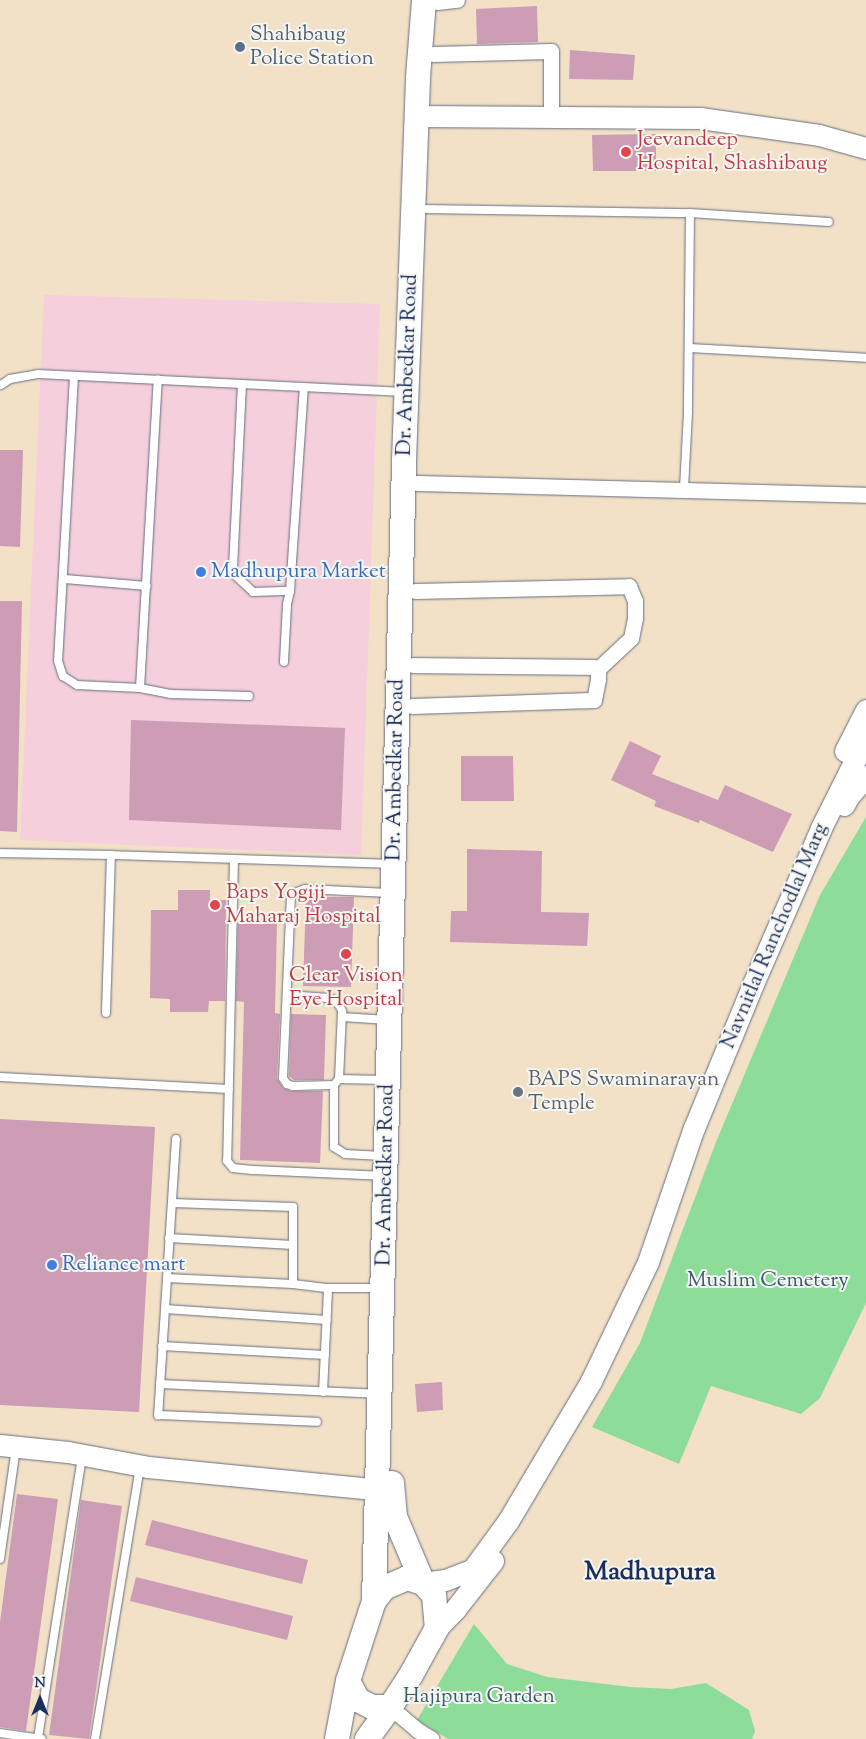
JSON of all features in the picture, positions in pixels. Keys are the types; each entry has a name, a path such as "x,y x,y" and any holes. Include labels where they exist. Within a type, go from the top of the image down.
{"main road":[{"name":"Dr. Ambedkar Road","path":"374,1601 385,1491 412,706 416,483 427,209 424,116 439,1"},
{"name":"Dr. Ambedkar Road","path":"437,1628 434,1595 423,1583 385,1491 381,1394 407,392 424,116 439,1"},
{"path":"424,116 700,118 819,135 866,136"},
{"path":"819,135 866,148"},
{"path":"843,795 842,756 866,710"},
{"path":"367,1739 390,1707 437,1628 456,1608 512,1534 600,1386 658,1266 707,1123 843,795 865,747"},
{"path":"843,795 866,776"},
{"name":"Navnitlal Ranchodlal Marg","path":"423,1583 445,1580 473,1569 508,1521 591,1381 648,1262 698,1119 757,975 843,795"},
{"path":"8,1445 82,1455 140,1466 385,1491"},
{"path":"338,1739 348,1681 374,1601 384,1588 407,1578 423,1583"},
{"path":"348,1681 358,1700 372,1707 390,1707"}],"street":[{"path":"433,54 551,51 551,116"},
{"path":"416,483 866,495"},
{"path":"412,706 594,700 598,688 598,669 631,638 635,618 635,600 629,586 415,591"},
{"path":"413,665 593,667 598,669"},
{"path":"390,1707 417,1730 432,1739"}],"lane":[{"path":"427,209 690,213 830,222"},
{"path":"684,489 689,348 690,213"},
{"path":"689,348 866,358"},
{"path":"1,385 10,379 38,374 407,392"},
{"path":"74,376 58,661 63,676 77,685 140,688 171,694 249,696"},
{"path":"140,688 158,380"},
{"path":"242,384 233,570 236,576 253,592 290,591"},
{"path":"284,662 304,387"},
{"path":"64,579 146,586"},
{"path":"0,853 394,864"},
{"path":"106,1013 111,855"},
{"path":"234,859 228,1161 233,1168 387,1166"},
{"path":"388,1081 337,1082 293,1086 286,1084 283,1078 291,898 294,892 305,890 393,893"},
{"path":"286,995 334,1000 342,1011 334,1147 345,1154 387,1166"},
{"path":"342,1018 390,1020"},
{"path":"0,1078 229,1088"},
{"path":"176,1139 158,1415 317,1422"},
{"path":"172,1203 293,1207 293,1284"},
{"path":"169,1238 293,1245"},
{"path":"166,1278 293,1284 328,1288 384,1288"},
{"path":"323,1392 328,1288"},
{"path":"164,1310 327,1320"},
{"path":"162,1346 325,1355"},
{"path":"160,1384 381,1394"},
{"path":"0,1559 8,1445"},
{"path":"38,1738 82,1455"},
{"path":"95,1739 140,1466"},
{"path":"0,1733 42,1739"}],"shaded area":[{"name":"Madhupura Market","path":"44,295 380,304 361,855 20,840"}],"green space":[{"name":"Muslim Cemetery","path":"866,817 866,1303 820,1398 801,1414 711,1386 679,1464 592,1427 640,1343 716,1142 820,895"},
{"name":"Hajipura Garden","path":"474,1624 507,1664 547,1677 630,1687 671,1689 706,1683 749,1710 755,1731 752,1739 448,1739 417,1720"}],"building":[{"path":"537,6 538,42 477,44 476,9"},
{"path":"570,50 635,55 633,80 569,79"},
{"path":"656,134 656,171 593,171 592,135"},
{"path":"0,450 23,450 20,547 0,546"},
{"path":"0,601 22,601 17,832 0,831"},
{"path":"131,720 345,728 341,830 129,820"},
{"path":"630,741 661,756 652,774 718,800 725,785 792,814 773,852 700,820 699,823 654,806 656,801 611,780"},
{"path":"461,756 513,756 514,801 461,801"},
{"path":"467,849 542,851 541,912 589,913 587,946 450,942 451,911 467,911"},
{"path":"178,890 210,890 210,900 226,900 225,1001 209,1001 208,1012 170,1012 170,999 150,998 151,910 178,910"},
{"path":"306,897 354,897 351,987 303,986"},
{"path":"238,921 277,922 275,1013 280,1014 277,1078 283,1088 291,1091 323,1091 320,1163 240,1160 244,1002 236,1001"},
{"path":"291,1014 326,1015 324,1080 294,1080 289,1076"},
{"path":"0,1119 155,1127 139,1412 0,1405"},
{"path":"442,1382 443,1410 417,1412 415,1384"},
{"path":"17,1494 58,1499 26,1731 0,1727 0,1622"},
{"path":"81,1500 122,1506 89,1739 49,1735"},
{"path":"152,1520 308,1560 302,1584 145,1545"},
{"path":"136,1577 293,1616 287,1640 130,1601"}],"place":[{"name":"Shahibaug Police Station","path":"240,47"},
{"name":"Jeevandeep Hospital, Shashibaug","path":"626,152"},
{"name":"Madhupura Market","path":"201,572"},
{"name":"Baps Yogiji Maharaj Hospital","path":"215,905"},
{"name":"Clear Vision Eye Hospital","path":"346,954"},
{"name":"BAPS Swaminarayan Temple","path":"518,1092"},
{"name":"Reliance mart","path":"52,1265"}],"district":[{"name":"Madhupura","path":"650,1573"}]}
